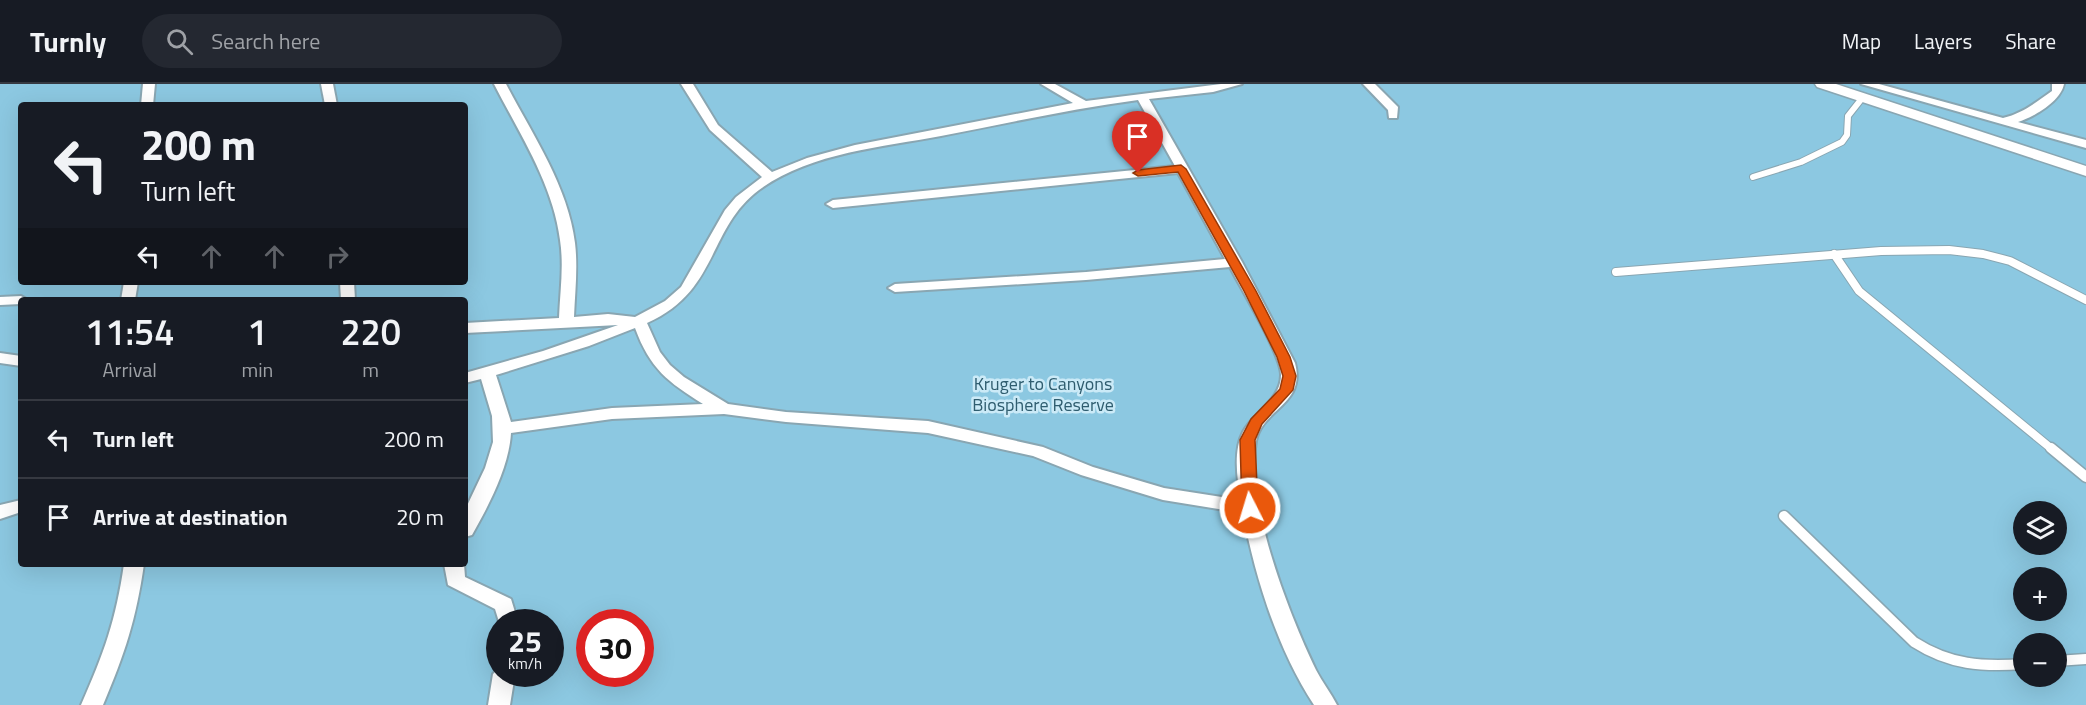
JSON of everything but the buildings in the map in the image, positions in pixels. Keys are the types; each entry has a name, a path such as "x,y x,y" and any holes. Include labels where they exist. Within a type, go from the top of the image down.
{"street":[{"path":"147,102 149,84"},
{"path":"327,84 330,102"},
{"path":"500,84 554,194 566,230 569,264 566,324"},
{"path":"687,84 714,127 770,177"},
{"path":"1047,84 1084,104"},
{"path":"468,377 549,354 637,322 671,305 686,291 723,220 741,199 770,177 815,160 870,146 1084,104 1236,84"},
{"path":"1369,84 1394,110 1393,116"},
{"path":"1822,84 1999,120 2086,144"},
{"path":"1999,120 2021,118 2057,93 2058,84"},
{"path":"1865,91 2086,171"},
{"path":"1142,96 1235,262 1283,357 1289,376 1286,390 1256,422 1247,440 1250,508 1256,534 1307,675 1326,705"},
{"path":"2042,105 2049,119 2071,140"},
{"path":"833,204 1181,169"},
{"path":"895,288 1086,276 1235,262"},
{"path":"0,300 18,300"},
{"path":"468,328 566,324 608,319 637,322 642,326 652,353 664,368 678,381 724,409"},
{"path":"0,358 18,361"},
{"path":"468,523 497,458 503,429 487,372"},
{"path":"503,429 558,419 641,410 724,409 786,417 928,427 1037,451 1086,471 1163,494 1250,508"},
{"path":"0,512 18,507"},
{"path":"92,705 116,650 127,613 134,567"},
{"path":"454,567 455,580 468,590 492,597 504,605 505,609"},
{"path":"499,705 502,687"}],"lane":[{"path":"1753,177 1801,162 1842,142 1846,135 1848,116 1865,91"},
{"path":"1616,272 1834,254 1945,249 1984,254 2009,261 2040,274 2086,300"},
{"path":"1834,254 1859,291 2086,477"},
{"path":"1784,516 1914,642 1933,655 1967,666 2013,664"},
{"path":"2067,660 2086,659"}],"green space":[{"name":"Kruger to Canyons Biosphere Reserve","path":"0,84 2086,84 2086,705 0,705"}],"route":[{"path":"1138,173 1181,169 1235,262 1283,357 1289,376 1286,390 1256,422 1247,440 1246,466 1250,508"}]}
